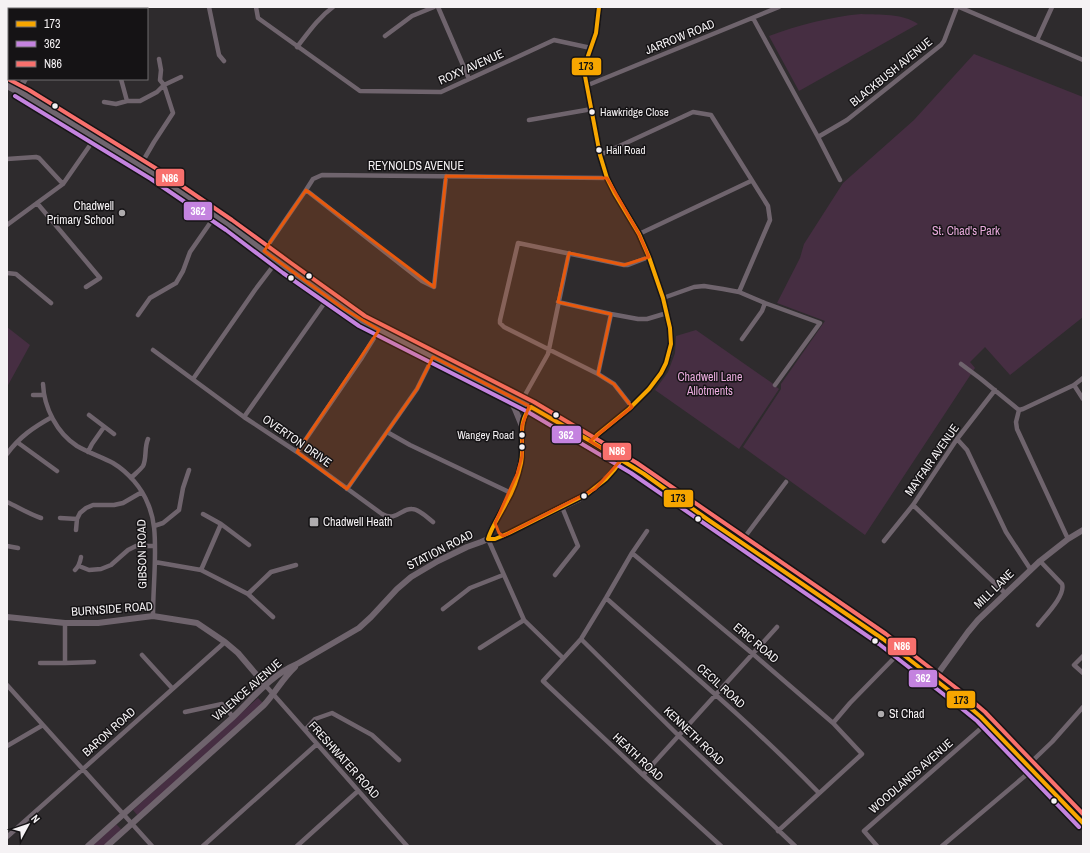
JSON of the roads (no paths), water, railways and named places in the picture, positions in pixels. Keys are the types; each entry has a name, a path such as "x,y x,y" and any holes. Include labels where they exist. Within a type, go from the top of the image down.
{"main road":[{"path":"7,85 140,166 215,216 362,321 531,407 644,474 707,520 883,639 960,699 987,723 1083,823"}],"street":[{"path":"209,7 219,55 224,61"},
{"name":"ROXY AVENUE","path":"256,7 258,18 360,91 441,92 554,40 591,48"},
{"path":"297,47 316,22 332,7"},
{"path":"385,36 412,16 434,7"},
{"path":"438,7 469,79"},
{"path":"592,442 597,435 632,407 649,389 661,373 666,363 671,344 667,313 649,257 640,234 607,178 600,155 588,85 585,76 586,66 596,33 599,7"},
{"name":"JARROW ROAD","path":"588,85 779,7"},
{"path":"958,7 1083,60"},
{"name":"BLACKBUSH AVENUE","path":"818,137 847,120 941,45 958,7"},
{"path":"1037,40 1052,7"},
{"path":"753,18 840,180"},
{"path":"140,166 173,113 164,85 160,80 161,70 159,59"},
{"path":"104,102 116,104 127,101 140,102 157,92 164,85 181,77"},
{"path":"18,91 24,80"},
{"path":"121,80 127,101"},
{"path":"529,120 592,109"},
{"path":"600,155 693,112 711,115 768,206 770,220 739,292"},
{"path":"7,225 63,184 95,138"},
{"path":"7,159 36,156 63,184"},
{"name":"REYNOLDS AVENUE","path":"264,251 313,178 322,175 607,178"},
{"path":"306,190 422,281 434,287 446,176"},
{"path":"640,234 751,180"},
{"path":"37,203 100,278 86,287"},
{"path":"138,315 150,298 176,284 183,271 190,252 215,216"},
{"path":"632,407 614,384 598,374 504,327 500,323 500,320 518,243 624,265 628,265 649,257"},
{"path":"521,402 548,354 569,253"},
{"path":"193,379 277,261"},
{"path":"7,273 16,274 51,303"},
{"path":"663,298 694,287 704,286 739,292 765,304 820,322 775,385"},
{"path":"244,417 328,298"},
{"path":"558,302 638,319 647,319 667,313"},
{"path":"742,339 762,311 765,304"},
{"path":"598,374 611,314"},
{"path":"297,452 361,359 379,330"},
{"name":"OVERTON DRIVE","path":"153,350 244,417 297,452 387,517 412,509 417,510 434,522"},
{"path":"347,489 417,389 433,358"},
{"path":"961,364 981,378 1019,410"},
{"path":"1019,410 1074,385 1083,378"},
{"name":"GIBSON ROAD","path":"43,384 43,395 47,408 66,436 76,445 114,464 131,478 142,492 148,504 152,514 155,546 153,616"},
{"path":"1074,385 1083,399"},
{"name":"MAYFAIR AVENUE","path":"884,541 913,505 957,439 995,390"},
{"path":"33,395 43,395"},
{"path":"508,396 522,426"},
{"path":"531,407 526,413 522,426 522,456 511,493 490,532 488,539 524,620 563,658 581,639 632,552 648,531"},
{"path":"1019,410 1016,422 1017,429 1068,539"},
{"path":"88,415 114,434"},
{"path":"7,454 16,442 24,435 52,417"},
{"path":"88,452 104,427"},
{"path":"387,432 410,445 511,493"},
{"path":"131,478 143,466 145,448 148,439"},
{"path":"957,439 967,450 1006,532 1031,570"},
{"path":"16,442 57,471"},
{"name":"STATION ROAD","path":"297,664 359,628 377,611 401,584 411,577 438,561 467,547 488,539 495,539 503,536 583,496 595,489 614,470 621,460"},
{"path":"154,526 163,523 179,510 183,488 189,470"},
{"path":"741,542 786,482"},
{"path":"76,530 77,519 80,513 86,508 93,504 123,503 142,492"},
{"path":"7,502 41,518"},
{"path":"913,505 1005,593"},
{"path":"555,575 578,546 562,507"},
{"path":"203,514 221,524 249,545"},
{"path":"60,518 77,519"},
{"path":"495,523 499,533 503,536"},
{"path":"201,570 221,524"},
{"name":"MILL LANE","path":"934,679 968,632 1005,593 1040,561 1068,539 1083,530"},
{"path":"7,546 18,548"},
{"path":"81,557 77,568 89,570 101,569 111,565 128,550 136,546 155,546"},
{"name":"ERIC ROAD","path":"632,552 833,723 862,754 819,793"},
{"path":"1038,625 1052,609 1064,587 1040,561"},
{"path":"155,562 201,570 248,594 273,617"},
{"path":"248,594 271,572 296,565"},
{"path":"443,609 470,588 503,575"},
{"name":"CECIL ROAD","path":"606,598 716,695 799,772 819,793"},
{"name":"BURNSIDE ROAD","path":"7,617 65,623 98,623 153,616 197,623 225,642 238,653 266,686"},
{"path":"480,648 524,620"},
{"path":"65,623 65,663"},
{"path":"643,775 777,627"},
{"name":"KENNETH ROAD","path":"581,639 679,736 795,846"},
{"name":"BARON ROAD","path":"7,837 225,642"},
{"path":"833,723 850,703 900,652"},
{"path":"142,655 172,688"},
{"path":"1083,656 1074,665 1083,673"},
{"name":"HEATH ROAD","path":"563,658 543,681 721,846"},
{"path":"40,663 94,662"},
{"name":"VALENCE AVENUE","path":"88,846 282,672 297,664"},
{"name":"VALENCE AVENUE","path":"108,846 264,706 286,676 297,664"},
{"path":"7,685 152,846"},
{"name":"FRESHWATER ROAD","path":"266,686 407,846"},
{"path":"185,712 222,704 232,717"},
{"path":"942,846 1030,767 1083,707"},
{"path":"305,730 315,719 332,713 372,735 399,760"},
{"name":"WOODLANDS AVENUE","path":"877,846 864,831 987,723"},
{"path":"7,746 43,725"},
{"path":"203,846 317,744"},
{"path":"297,846 358,791"},
{"path":"778,830 819,793"}],"place":[{"name":"Hawkridge Close","path":"592,112"},
{"name":"Hall Road","path":"599,150"},
{"name":"Chadwell Primary School","path":"122,213"},
{"name":"Wangey Road","path":"522,435"},
{"name":"Chadwell Heath","path":"314,522"},
{"name":"St Chad","path":"881,714"}],"park label":[{"name":"St. Chad's Park","path":"966,231"},
{"name":"Chadwell Lane Allotments","path":"710,384"}]}
